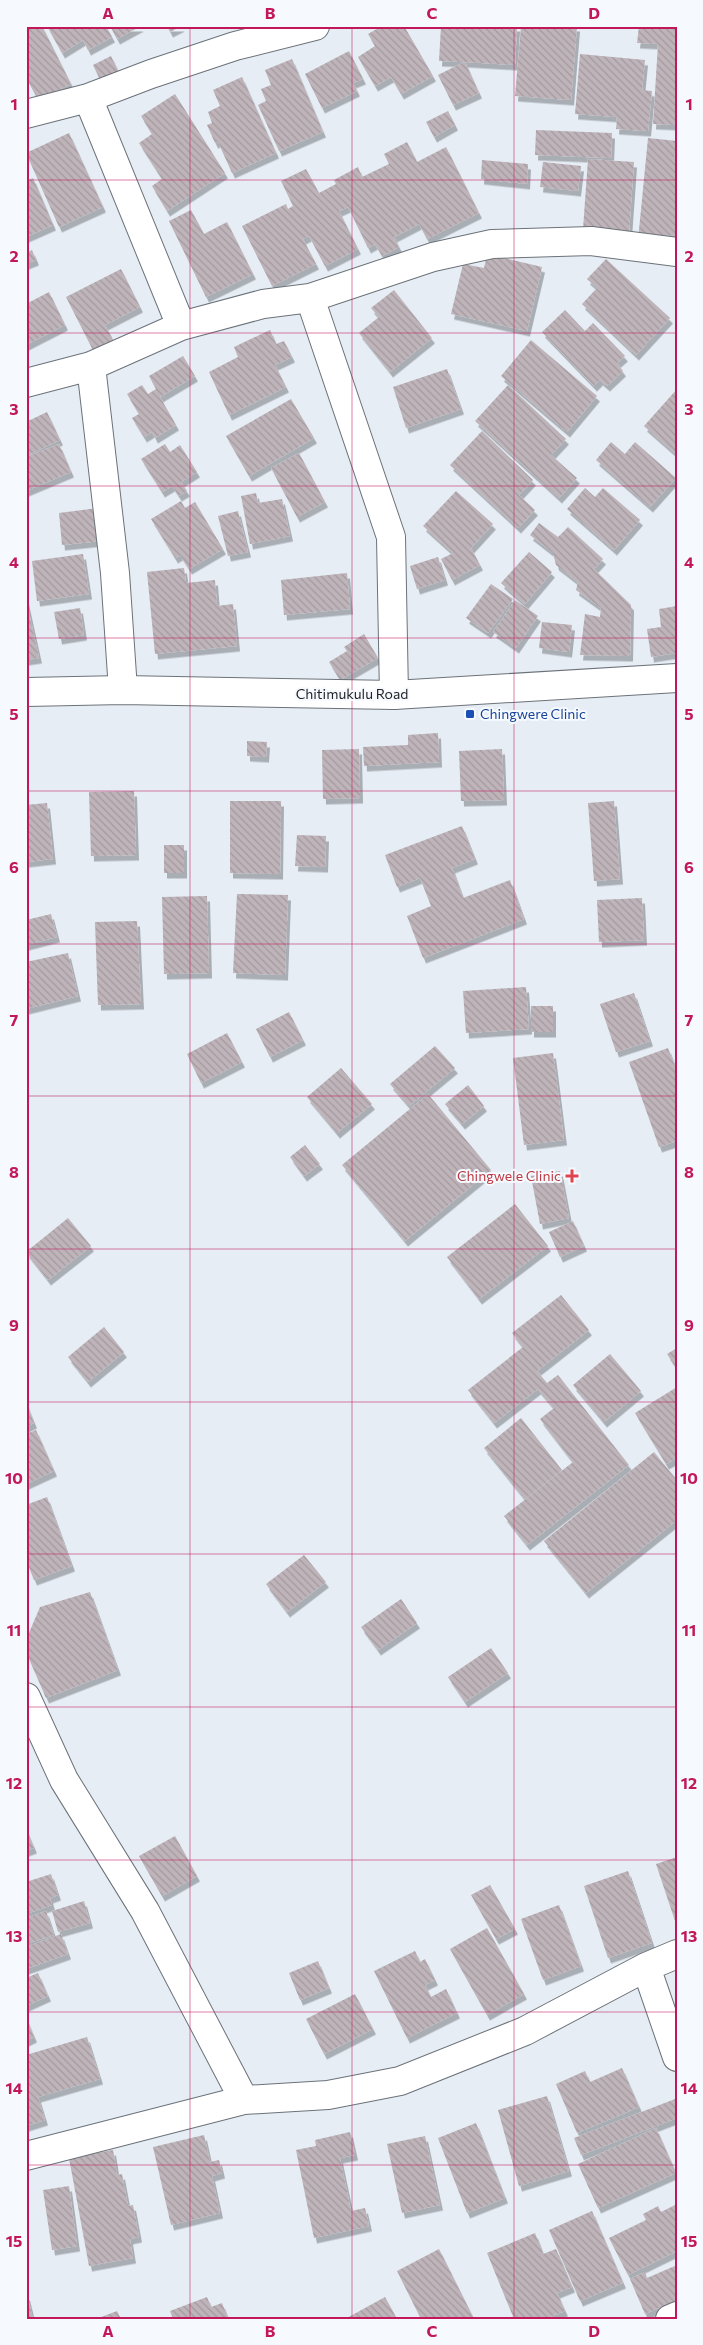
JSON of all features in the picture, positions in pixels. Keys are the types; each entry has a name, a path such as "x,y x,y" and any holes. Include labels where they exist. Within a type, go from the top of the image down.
{"street":[{"path":"26,114 88,98 151,74 235,46 315,26"},
{"path":"88,98 181,326"},
{"path":"26,383 91,366 181,326 263,304 310,298 433,257 492,244 591,240 677,252"},
{"path":"310,298 391,537 394,695"},
{"path":"91,366 115,573 123,690"},
{"name":"Chitimukulu Road","path":"26,692 123,690 394,695 677,678"},
{"path":"26,1697 64,1780 145,1910 244,2100"},
{"path":"26,2156 244,2100 328,2095 400,2081 525,2030 646,1967 677,1954"},
{"path":"646,1967 677,2057"},
{"path":"670,2319 677,2316"}],"building":[{"path":"26,26 42,26 71,84 38,100 26,77"},
{"path":"47,26 106,26 112,37 88,50 83,40 62,53"},
{"path":"110,26 141,26 117,39"},
{"path":"167,26 182,26 170,32"},
{"path":"382,26 404,26 433,76 401,94 391,77 375,86 358,57 375,46 368,34"},
{"path":"441,26 517,26 515,65 465,62 479,93 453,105 438,75 464,62 439,61"},
{"path":"521,26 577,26 571,100 515,96"},
{"path":"639,26 677,26 677,125 653,124 658,44 637,43"},
{"path":"349,51 363,79 353,83 357,91 322,108 305,74"},
{"path":"580,54 645,60 642,90 652,91 648,131 616,129 617,117 575,114"},
{"path":"111,56 120,75 102,84 93,65"},
{"path":"292,59 323,132 279,151 258,105 266,101 261,89 271,85 265,70"},
{"path":"242,77 276,153 232,173 218,142 215,143 207,125 212,123 208,112 220,106 213,90"},
{"path":"175,94 225,173 167,211 152,186 162,179 139,143 152,134 141,116"},
{"path":"448,111 455,125 434,137 426,122"},
{"path":"536,130 612,133 611,158 535,155"},
{"path":"69,133 103,207 59,227 26,153"},
{"path":"648,138 677,141 677,154 675,154 674,158 677,158 677,236 665,235 664,242 638,240"},
{"path":"407,142 417,162 446,147 479,213 427,239 419,224 394,237 399,247 382,256 375,244 368,248 348,207 339,211 358,249 325,266 309,236 303,239 316,264 272,286 242,226 286,204 288,209 293,206 281,181 306,169 319,193 336,184 334,180 358,167 362,177 389,164 384,154"},
{"path":"588,159 634,162 629,232 583,229"},
{"path":"482,160 528,164 527,184 481,179"},
{"path":"543,162 581,166 578,191 540,187"},
{"path":"33,178 53,225 26,237 26,181"},
{"path":"191,210 204,234 227,222 253,274 206,297 169,221"},
{"path":"32,250 36,260 26,264 26,253"},
{"path":"487,254 542,267 527,331 451,314 463,264 484,268"},
{"path":"606,259 670,318 636,355 582,304 597,288 587,279"},
{"path":"121,269 140,307 105,325 119,351 99,362 66,297"},
{"path":"394,290 432,338 390,372 359,333 379,317 371,308"},
{"path":"49,292 65,325 26,345 26,304"},
{"path":"565,310 585,331 593,323 625,356 617,363 623,371 607,386 600,380 594,386 542,332"},
{"path":"270,330 276,344 284,341 292,357 275,365 286,387 229,415 209,372 238,357 234,347"},
{"path":"531,340 597,396 567,432 501,376"},
{"path":"183,356 195,376 160,397 176,425 155,438 152,432 144,437 132,418 139,414 127,394 142,385 148,394 156,389 149,376"},
{"path":"447,369 461,409 406,428 393,387"},
{"path":"508,385 566,439 551,455 577,478 559,498 475,421"},
{"path":"677,389 677,455 644,426"},
{"path":"291,399 314,438 249,476 226,436"},
{"path":"47,412 60,440 26,456 26,422"},
{"path":"482,431 533,480 519,495 535,510 518,528 450,465"},
{"path":"611,442 625,454 635,442 676,478 650,507 596,460"},
{"path":"59,444 71,472 26,491 26,457"},
{"path":"165,444 170,452 180,445 197,472 181,482 187,491 179,496 172,486 162,492 141,459"},
{"path":"299,453 325,502 297,517 271,468"},
{"path":"585,488 595,497 603,488 640,520 614,550 567,509"},
{"path":"456,491 493,524 471,548 480,565 452,580 441,559 453,553 423,526"},
{"path":"256,493 258,503 282,499 290,536 250,544 241,496"},
{"path":"181,501 185,508 195,502 223,549 189,569 180,555 175,558 151,519"},
{"path":"98,508 101,541 62,545 59,513"},
{"path":"238,511 248,552 228,556 218,516"},
{"path":"539,523 558,537 568,527 603,559 594,569 631,605 630,656 580,655 585,614 600,617 601,608 576,590 578,582 556,565 553,553 530,535"},
{"path":"529,552 552,572 525,604 501,583"},
{"path":"83,554 89,594 37,601 32,561"},
{"path":"438,557 445,580 417,589 410,566"},
{"path":"184,568 186,583 215,580 217,606 233,604 237,646 155,654 147,572"},
{"path":"347,573 350,609 284,615 281,580"},
{"path":"491,584 513,599 488,633 466,618"},
{"path":"26,599 39,658 26,660"},
{"path":"515,600 538,616 516,648 493,632"},
{"path":"677,606 677,653 651,657 647,629 661,627 659,609"},
{"path":"80,608 84,635 59,639 54,612"},
{"path":"542,622 572,625 569,652 539,648"},
{"path":"364,634 378,658 340,680 329,662 347,651 344,647"},
{"path":"438,733 439,762 364,766 363,747 408,745 408,735"},
{"path":"247,741 267,742 266,757 247,756"},
{"path":"359,749 360,798 323,799 322,750"},
{"path":"502,749 504,800 461,801 459,751"},
{"path":"134,791 136,855 91,856 89,792"},
{"path":"230,801 281,801 280,874 230,873"},
{"path":"614,801 620,879 594,881 588,803"},
{"path":"47,803 53,859 26,862 26,805"},
{"path":"462,826 475,859 452,868 463,898 510,880 524,919 423,958 407,916 431,906 420,878 397,887 385,855"},
{"path":"297,835 326,836 325,867 295,866"},
{"path":"164,845 184,845 184,873 164,873"},
{"path":"237,894 288,895 285,975 233,973"},
{"path":"207,896 209,973 164,974 162,897"},
{"path":"642,898 644,940 599,942 597,900"},
{"path":"51,914 57,937 26,945 26,920"},
{"path":"137,921 141,1004 98,1005 95,922"},
{"path":"68,953 78,996 26,1009 26,962"},
{"path":"526,987 529,1029 466,1033 463,991"},
{"path":"634,993 650,1041 616,1052 600,1004"},
{"path":"531,1006 553,1006 553,1032 531,1032"},
{"path":"289,1012 303,1040 270,1057 256,1029"},
{"path":"227,1033 242,1062 201,1083 187,1054"},
{"path":"435,1046 455,1068 409,1106 390,1084"},
{"path":"668,1048 677,1072 677,1141 659,1147 629,1062"},
{"path":"553,1053 564,1140 524,1145 513,1058"},
{"path":"341,1068 372,1104 337,1133 307,1097"},
{"path":"468,1085 484,1106 462,1124 445,1104"},
{"path":"428,1094 491,1170 405,1241 342,1165"},
{"path":"305,1145 320,1164 304,1176 290,1157"},
{"path":"560,1171 569,1218 540,1224 531,1176"},
{"path":"515,1204 548,1246 479,1299 447,1257"},
{"path":"68,1218 91,1246 48,1280 26,1252"},
{"path":"573,1221 584,1246 560,1257 549,1232"},
{"path":"561,1295 589,1330 537,1371 547,1383 558,1375 629,1465 527,1545 504,1516 573,1462 540,1419 554,1408 538,1389 494,1423 468,1390 523,1347 512,1333"},
{"path":"104,1327 124,1352 88,1382 68,1357"},
{"path":"677,1348 677,1369 667,1354"},
{"path":"610,1354 641,1391 604,1422 573,1385"},
{"path":"677,1387 677,1458 666,1464 635,1413"},
{"path":"26,1403 34,1423 26,1427"},
{"path":"521,1418 562,1470 525,1499 484,1448"},
{"path":"36,1430 54,1471 26,1484 26,1434"},
{"path":"654,1452 677,1480 677,1520 586,1593 544,1541"},
{"path":"47,1497 72,1566 34,1580 26,1560 26,1505"},
{"path":"304,1555 326,1582 287,1612 266,1584"},
{"path":"90,1592 118,1670 46,1698 26,1652 26,1640 40,1607"},
{"path":"401,1599 417,1623 378,1650 361,1627"},
{"path":"491,1648 508,1673 465,1702 448,1677"},
{"path":"26,1829 34,1848 26,1851"},
{"path":"175,1836 197,1876 162,1896 139,1856"},
{"path":"677,1857 677,1924 676,1924 656,1864"},
{"path":"628,1871 652,1943 608,1958 584,1886"},
{"path":"51,1874 58,1895 50,1898 52,1905 26,1914 26,1882"},
{"path":"490,1885 515,1929 496,1939 471,1895"},
{"path":"84,1901 90,1923 58,1932 52,1911"},
{"path":"559,1905 581,1966 543,1980 521,1919"},
{"path":"46,1911 54,1935 26,1944 26,1918"},
{"path":"487,1928 524,1994 487,2015 450,1949"},
{"path":"61,1934 68,1954 26,1969 26,1947"},
{"path":"415,1951 420,1962 425,1959 435,1980 425,1985 431,1997 446,1989 457,2013 407,2038 374,1971"},
{"path":"318,1961 329,1988 300,2000 289,1973"},
{"path":"38,1973 48,1996 26,2006 26,1978"},
{"path":"355,1994 373,2029 324,2054 306,2019"},
{"path":"26,2018 34,2037 26,2041"},
{"path":"87,2037 100,2079 38,2097 45,2120 26,2126 26,2055"},
{"path":"622,2068 639,2107 577,2133 556,2084 585,2071 590,2082"},
{"path":"547,2096 569,2171 519,2186 498,2110"},
{"path":"675,2099 677,2118 581,2155 574,2138"},
{"path":"476,2123 505,2198 467,2213 438,2138"},
{"path":"656,2128 676,2173 598,2208 578,2164"},
{"path":"350,2132 355,2155 340,2158 351,2211 365,2208 369,2226 314,2238 296,2150 316,2146 315,2140"},
{"path":"204,2135 210,2162 219,2160 222,2173 212,2176 220,2213 171,2225 153,2147"},
{"path":"425,2136 440,2205 402,2213 387,2144"},
{"path":"113,2150 117,2175 122,2174 128,2206 133,2205 139,2237 130,2239 133,2258 89,2266 69,2158"},
{"path":"69,2186 77,2246 52,2250 43,2190"},
{"path":"677,2204 677,2251 628,2275 609,2238 646,2220 643,2214 658,2206 661,2212"},
{"path":"592,2211 623,2283 580,2301 549,2230"},
{"path":"535,2233 543,2254 556,2249 572,2287 557,2293 565,2311 545,2319 514,2319 487,2253"},
{"path":"439,2249 474,2319 421,2319 397,2271"},
{"path":"677,2265 677,2300 645,2314 630,2279 645,2272 647,2278"},
{"path":"27,2295 33,2319 26,2319"},
{"path":"207,2297 211,2307 222,2303 228,2319 173,2319 170,2311"},
{"path":"385,2297 397,2319 345,2319"},
{"path":"117,2311 121,2319 96,2319"}],"place":[{"name":"Chingwere Clinic","path":"470,714"},
{"name":"Chingwele Clinic","path":"572,1176"}]}
